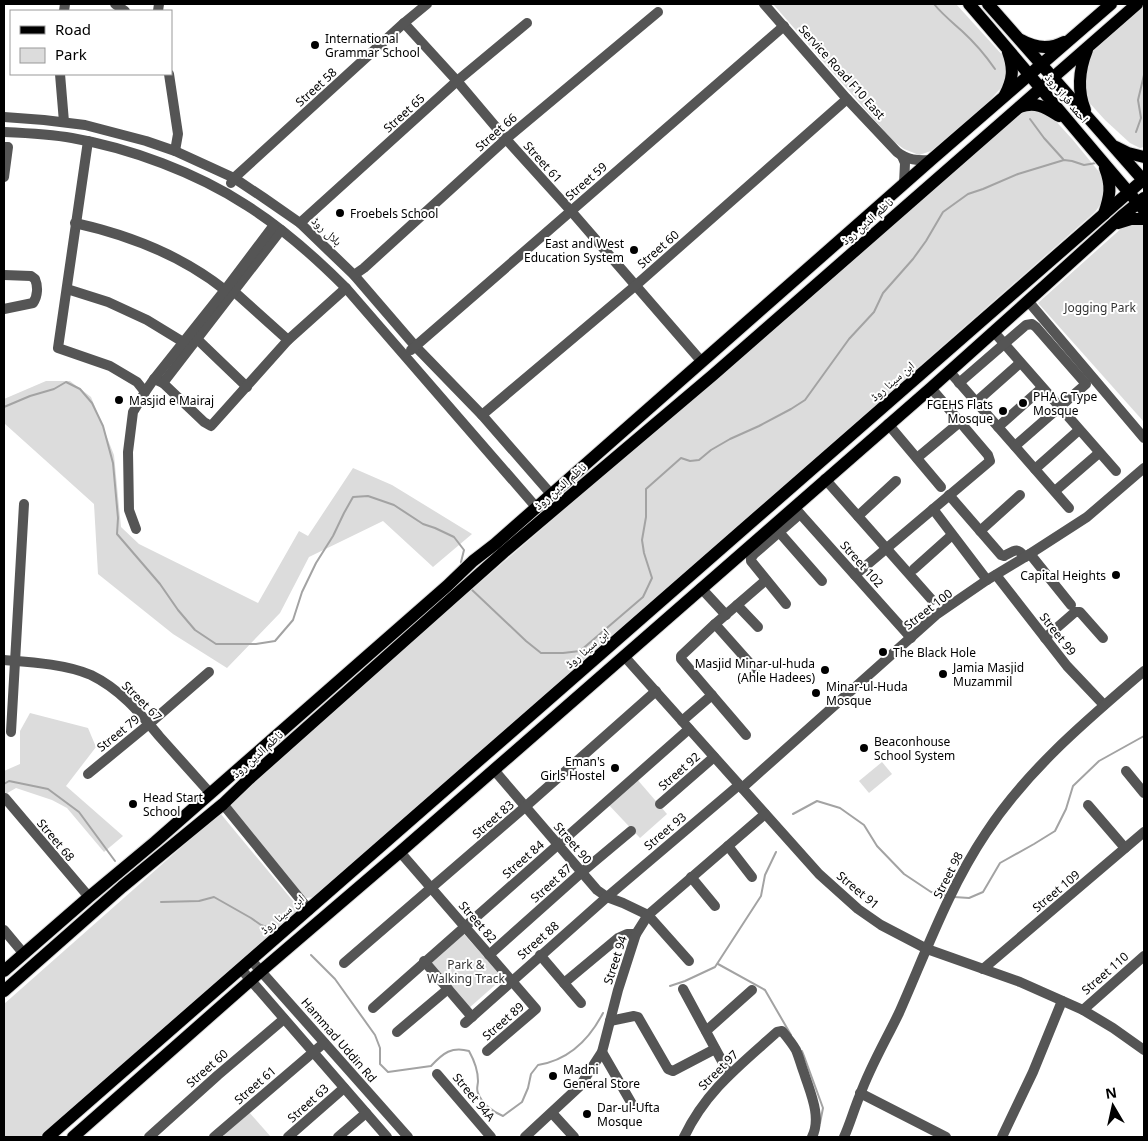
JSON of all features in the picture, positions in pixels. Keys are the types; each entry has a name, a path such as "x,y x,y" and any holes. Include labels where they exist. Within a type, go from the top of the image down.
{"main road":[{"name":"احمد فراز روڈ","path":"969,4 1102,162 1142,204"},
{"name":"احمد فراز روڈ","path":"988,4 1144,180"},
{"name":"ناظم الدین روڈ","path":"4,991 122,887 223,804 480,574 499,548 551,494 1111,4"},
{"name":"ناظم الدین روڈ","path":"4,971 88,897 155,842 447,586 473,561 499,548 713,375 1137,4"},
{"path":"1019,39 1032,46 1045,48 1060,44 1076,35"},
{"path":"1002,99 1009,87 1013,74 1012,62 1006,46"},
{"path":"1088,47 1082,61 1080,75 1082,103 1088,116"},
{"path":"1018,108 1028,104 1038,105 1068,121"},
{"path":"1112,145 1128,153 1144,157"},
{"path":"1102,162 1108,177 1110,190 1104,214"},
{"name":"ابن سینا روڈ","path":"48,1137 1144,180"},
{"path":"73,1137 701,588 797,510 826,479 949,372 1110,227 1142,204"},
{"path":"1110,227 1124,220 1144,219"},
{"path":"856,228 867,240"},
{"path":"1069,244 1079,255"},
{"path":"1008,298 1018,310"},
{"path":"634,422 643,433"},
{"path":"616,641 626,655"},
{"path":"239,768 249,779"},
{"path":"113,877 122,887"},
{"path":"342,881 352,894"}],"street":[{"name":"Street 58","path":"225,192 234,178 427,4"},
{"name":"Service Road F10 East","path":"764,4 847,99 902,156"},
{"name":"Street 66","path":"354,275 506,140 658,12"},
{"name":"Street 61","path":"404,23 702,362"},
{"name":"Street 65","path":"300,223 457,82 527,23"},
{"name":"Street 59","path":"405,355 784,26"},
{"path":"60,75 64,122"},
{"path":"169,75 178,134 174,151"},
{"name":"Street 60","path":"482,415 635,286 847,99"},
{"name":"ہلال روڈ","path":"4,117 86,125 146,141 174,151 234,178 300,223 354,275 416,347 482,415 551,494"},
{"path":"4,132 72,138 119,149 172,167 225,192 278,227 312,254 346,288 536,508"},
{"path":"88,142 58,348 110,366 137,382 145,392"},
{"path":"4,147 8,147 4,177"},
{"path":"902,156 910,160 931,160"},
{"path":"902,156 904,184"},
{"path":"75,223 121,235 185,262 229,289 288,340"},
{"path":"136,529 129,510 128,452 133,412 145,392 159,381 191,342 229,289 278,227"},
{"path":"4,275 31,276 38,284 34,303 4,309"},
{"path":"159,381 204,422 211,426 288,340 346,288"},
{"path":"67,289 115,306 191,342 247,387"},
{"path":"1028,301 1144,438"},
{"path":"959,382 1026,325 1032,324 1086,384 1015,446"},
{"path":"994,332 1116,471"},
{"path":"976,402 1020,363"},
{"path":"949,372 1070,508"},
{"path":"855,575 990,461 988,455 930,388"},
{"path":"998,427 1042,388"},
{"path":"917,458 960,422"},
{"path":"888,424 941,487"},
{"path":"1035,469 1079,430"},
{"path":"1055,491 1099,453"},
{"name":"Street 100","path":"740,787 936,615 1087,517 1144,468"},
{"path":"826,479 932,600"},
{"path":"858,516 896,481"},
{"path":"949,495 1002,556 1015,550 1028,555 1071,605"},
{"path":"980,530 1020,495"},
{"path":"11,732 24,504"},
{"name":"Street 99","path":"933,509 952,534 992,577 1067,666 1104,705"},
{"path":"786,604 751,561 751,558 779,532 797,510"},
{"name":"Street 102","path":"797,510 911,638"},
{"path":"779,532 822,581"},
{"path":"914,569 952,534"},
{"path":"746,735 681,659 681,656 766,580"},
{"path":"701,588 726,615"},
{"path":"737,605 758,627"},
{"path":"1045,638 1075,612 1080,612 1103,638"},
{"path":"716,624 755,669"},
{"name":"Street 91","path":"626,655 740,787 819,874 858,909 881,925 927,948 1020,982 1083,1010 1144,1050"},
{"name":"Street 67","path":"4,660 47,664 89,675 108,685 124,697 144,718 210,793"},
{"name":"Street 98","path":"844,1137 860,1093 898,1015 949,900 986,832 1022,785 1054,752 1144,671"},
{"name":"Street 79","path":"88,774 209,672"},
{"name":"Street 83","path":"344,963 656,691"},
{"name":"Street 84","path":"373,1008 424,961 558,846 686,725 712,695"},
{"name":"Street 92","path":"660,804 714,757"},
{"name":"Street 90","path":"494,770 597,890 607,897 648,914"},
{"path":"1126,772 1144,793"},
{"name":"Street 93","path":"607,897 740,787"},
{"name":"Street 68","path":"5,798 88,897"},
{"path":"223,804 309,910"},
{"path":"1088,805 1125,848"},
{"name":"Street 94","path":"525,1137 580,1086 602,1052 618,990 636,934 648,914 765,814"},
{"name":"Street 87","path":"490,955 582,872 631,831"},
{"name":"Street 109","path":"983,969 1144,832"},
{"path":"728,846 752,877"},
{"name":"Street 82","path":"400,852 536,1009"},
{"path":"691,878 715,906"},
{"name":"Street 88","path":"448,989 468,1020 607,897"},
{"path":"648,914 689,961"},
{"path":"4,930 24,954"},
{"path":"564,983 618,938 626,934 636,934"},
{"path":"540,955 582,1003"},
{"name":"Street 110","path":"1083,1010 1144,956"},
{"name":"Hammad Uddin Rd","path":"251,960 404,1133"},
{"path":"397,1032 448,989 424,961"},
{"path":"241,969 387,1137"},
{"path":"683,989 729,1074"},
{"path":"706,1031 752,990"},
{"path":"1002,1137 1033,1072 1062,1001"},
{"name":"Street 89","path":"487,1051 536,1009"},
{"path":"610,1021 634,1016 638,1018 668,1068 673,1071 715,1049"},
{"name":"Street 60","path":"149,1137 284,1019"},
{"name":"Street 97","path":"684,1137 706,1100 729,1074 777,1032 782,1031 797,1052 814,1106 816,1117 812,1137"},
{"name":"Street 61","path":"214,1137 324,1043"},
{"path":"602,1052 632,1104"},
{"name":"Street 94A","path":"437,1074 491,1137"},
{"name":"Street 63","path":"288,1137 344,1088"},
{"path":"860,1093 946,1137"},
{"path":"338,1137 366,1113"},
{"path":"552,1113 574,1137"},
{"path":"392,1137 404,1133"}],"green space":[{"path":"773,4 956,4 1005,58 1010,72 1001,88 985,105 931,151 919,155 904,149 893,141"},
{"path":"1143,4 1144,147 1140,148 1130,143 1086,99 1082,73 1089,52"},
{"path":"1029,107 1052,117 1104,178 1107,195 1095,212 315,897 306,898 231,811 230,806 234,801 469,592"},
{"name":"Jogging Park","path":"1144,208 1144,422 1038,303"},
{"path":"46,381 70,381 91,397 114,455 121,527 139,544 258,603 299,531 308,536 353,468 392,485 472,534 433,567 383,521 309,557 280,613 227,668 173,634 98,574 94,504 4,425 4,399"},
{"path":"30,713 88,728 96,747 66,786 123,836 104,852 67,808 52,800 16,788 4,795 4,771 20,764 20,731"},
{"path":"882,762 892,774 869,793 859,781"},
{"path":"636,778 667,814 640,838 607,803"},
{"path":"220,813 298,907 297,914 43,1137 4,1137 4,1004"},
{"name":"Park & Walking Track","path":"463,933 503,978 469,1008 428,963"},
{"path":"248,1111 271,1137 225,1137 222,1133"}],"waterway":[{"path":"934,4 971,40 995,69"},
{"path":"1136,132 1141,118 1138,100 1144,75"},
{"path":"1030,119 1063,159"},
{"path":"470,588 541,653 580,651 643,597 652,578 642,540 646,517 646,489 681,458 690,461 699,460 711,450 730,439 759,426 805,400 849,339 874,312 883,293 913,259 943,212 968,194 1018,174 1064,160 1084,165 1096,163"},
{"path":"4,407 30,396 54,389 66,382 80,389 92,403 103,426 113,463 118,518 117,534 160,584 195,630 216,644 256,644 275,641 293,620 302,592 316,563 333,536 353,497 368,496 394,505 423,524 454,537 464,550 462,566"},
{"path":"954,897 969,898 983,892 1000,863 1055,831 1066,809 1073,786 1099,761 1144,736"},
{"path":"4,784 9,781 48,789 79,812 115,861"},
{"path":"793,814 817,801 840,808 864,825 877,846 904,874 931,892 947,896"},
{"path":"670,986 715,967 761,896 765,875 776,852"},
{"path":"161,902 199,901 214,897 261,925 276,930"},
{"path":"311,955 335,979 375,1035 380,1048 380,1064 388,1072 431,1066 440,1057 453,1050 469,1051 476,1069 477,1090 482,1101 503,1116 522,1102 531,1074 538,1065 559,1059 577,1047 591,1032 603,1013"},
{"path":"718,964 765,990 791,1035"},
{"path":"802,1051 823,1108 820,1123"}],"place":[{"name":"International Grammar School","path":"315,45"},
{"name":"Froebels School","path":"340,213"},
{"name":"East and West Education System","path":"634,250"},
{"name":"Masjid e Mairaj","path":"119,400"},
{"name":"PHA C Type Mosque","path":"1023,403"},
{"name":"FGEHS Flats Mosque","path":"1003,411"},
{"name":"Capital Heights","path":"1116,575"},
{"name":"The Black Hole","path":"883,652"},
{"name":"Masjid Minar-ul-huda (Ahle Hadees)","path":"825,670"},
{"name":"Jamia Masjid Muzammil","path":"943,674"},
{"name":"Minar-ul-Huda Mosque","path":"816,693"},
{"name":"Beaconhouse School System","path":"864,748"},
{"name":"Eman's Girls Hostel","path":"615,768"},
{"name":"Head Start School","path":"133,804"},
{"name":"Madni General Store","path":"553,1076"},
{"name":"Dar-ul-Ufta Mosque","path":"587,1114"}]}
